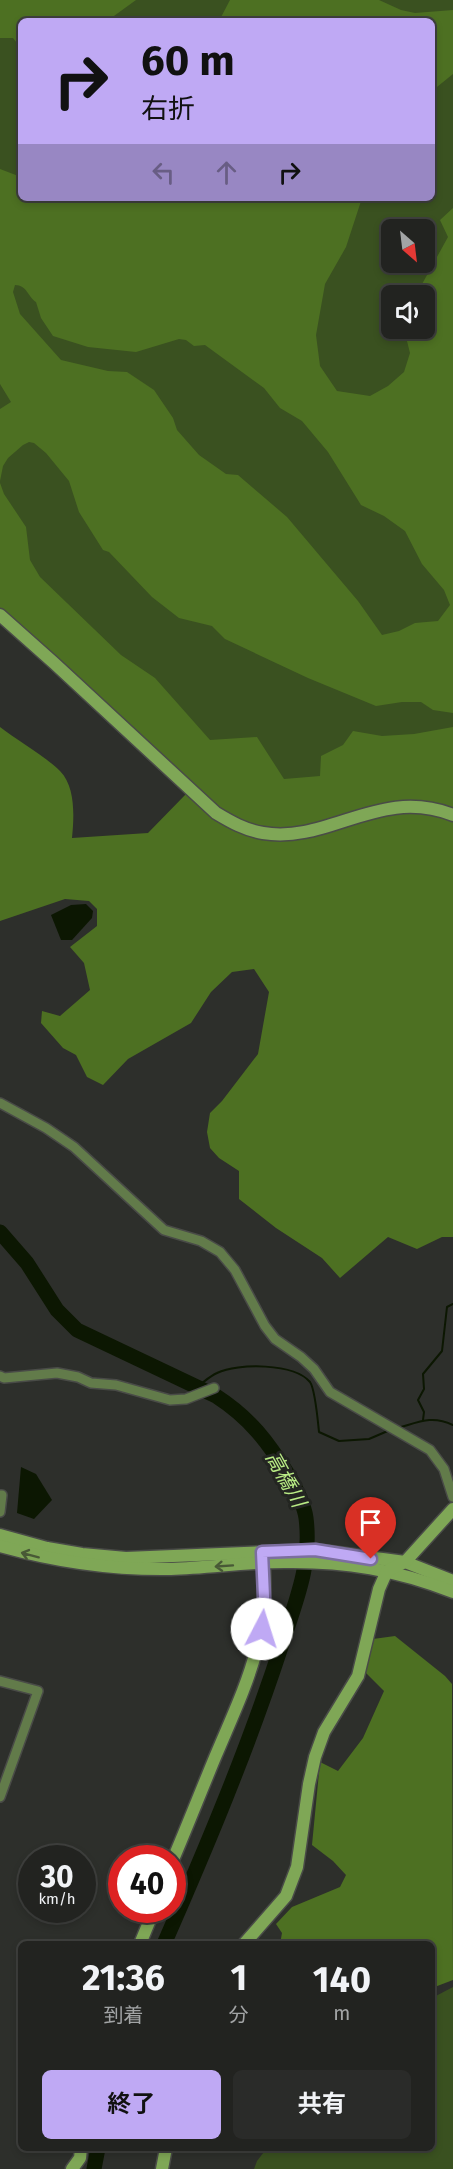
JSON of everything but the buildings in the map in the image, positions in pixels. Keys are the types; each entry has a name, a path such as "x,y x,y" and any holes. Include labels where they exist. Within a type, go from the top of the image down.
{"street":[{"path":"0,615 216,813 242,827 265,833 295,832 403,806 426,807 453,815"},
{"path":"0,1103 46,1128 74,1147 164,1230 201,1241 220,1252 235,1270 250,1302 275,1340 308,1363 330,1392 430,1450 444,1469 453,1497"},
{"path":"0,1376 4,1378 57,1373 78,1377 91,1383 116,1386 170,1400 186,1399 214,1388"},
{"path":"0,1495 2,1496 0,1512"},
{"path":"247,1941 286,1896 297,1867 315,1757 324,1732 358,1676 379,1589 387,1571 405,1562 453,1509"},
{"path":"0,1535 47,1548 126,1558 263,1558"},
{"path":"0,1546 60,1561 122,1568 172,1569 281,1556 405,1562 453,1581"},
{"path":"315,1556 417,1578 453,1592"},
{"path":"179,1845 253,1667 262,1629 263,1558"},
{"path":"0,1681 38,1691 0,1797"},
{"path":"141,1941 149,1923"},
{"path":"72,2169 80,2158 81,2151"},
{"path":"162,2169 165,2151"}],"green space":[{"path":"0,0 453,0 453,809 301,826 0,566"},
{"path":"0,0 136,0 111,18 18,18 18,44 13,38 0,38"},
{"path":"230,0 379,0 401,10 415,13 453,10 453,74 435,89 435,18 221,18"},
{"path":"0,169 18,176 18,201 361,201 346,247 325,284 316,335 320,366 337,391 370,396 388,386 404,372 410,353 406,339 435,339 435,285 422,285 428,273 435,273 435,261 448,237 440,220 453,208 453,713 433,710 421,702 376,706 308,678 225,639 212,626 179,618 152,597 109,552 103,550 79,512 69,481 46,453 34,443 29,442 23,445 8,458 3,466 0,481 0,409 11,402 0,384","holes":["15,285 25,289 36,302 41,318 53,336 88,347 136,352 179,339 186,340 194,346 205,345 264,388 280,408 302,421 328,452 361,505 384,516 405,531 422,564 444,590 450,605 438,621 415,623 399,631 382,635 358,601 287,517 238,475 226,474 199,455 177,430 173,418 154,390 127,372 108,371 61,360 20,314 13,292"]},
{"path":"0,483 4,494 26,527 30,560 40,577 121,655 155,678 210,740 257,737 284,779 320,776 321,756 343,745 353,731 382,736 414,734 453,727 453,1237 442,1237 417,1249 388,1237 340,1278 322,1258 276,1228 239,1199 239,1171 219,1158 210,1148 207,1132 210,1113 258,1054 269,992 254,969 232,972 211,992 191,1023 128,1059 103,1085 87,1077 76,1055 63,1048 41,1023 42,1011 60,1016 90,990 84,963 70,947 97,926 97,909 89,901 65,899 0,921 0,727 47,760 65,778 73,803 72,838 148,833 186,794 0,619"},
{"path":"395,1636 452,1684 453,1980 435,1987 435,1941 281,1941 282,1933 276,1924 292,1907 340,1887 346,1875 333,1861 312,1845 320,1762 338,1771 363,1738 384,1691 366,1673 373,1639"},
{"path":"453,1987 453,2169 254,2169 265,2151 435,2151 435,1996"}],"shaded area":[{"path":"86,904 93,911 92,918 72,940 61,940 51,915 71,905"},
{"path":"21,1467 36,1474 52,1500 34,1519 17,1513"}],"waterway":[{"name":"高橋川","path":"0,1232 27,1263 57,1310 77,1330 216,1396 249,1422 289,1476 305,1513 307,1552 292,1615 241,1760 165,1941"},
{"path":"423,1420 424,1412 418,1400 424,1389 423,1374 442,1351 447,1307 453,1304"},
{"path":"198,1386 214,1374 226,1370 251,1366 279,1368 292,1371 310,1382 315,1398 319,1432 339,1441 369,1439 390,1430"},
{"path":"398,1428 432,1420 453,1425"},
{"name":"高橋川","path":"94,2169 97,2151"}],"route":[{"path":"262,1629 264,1597 262,1552 315,1550 371,1559"}]}
